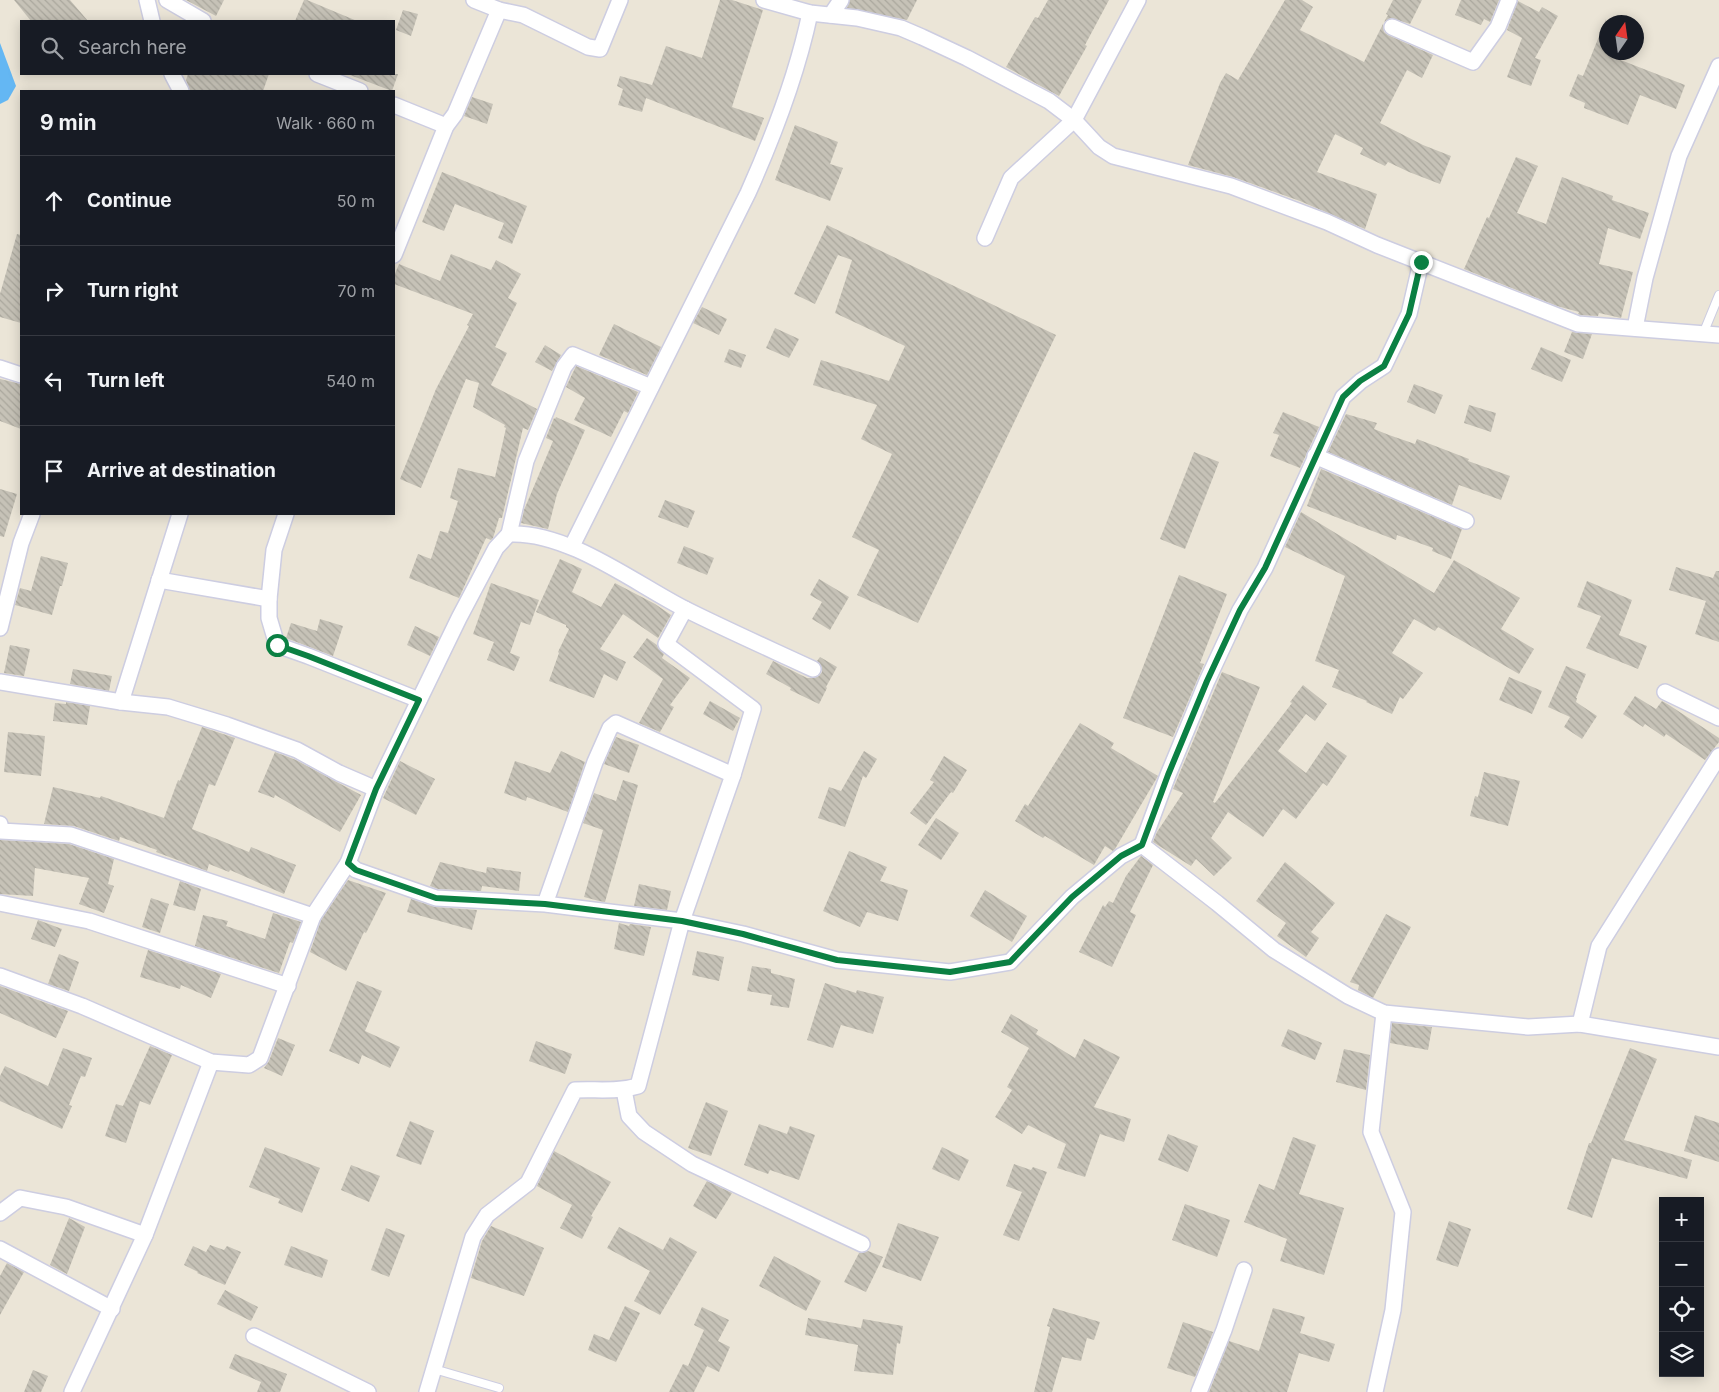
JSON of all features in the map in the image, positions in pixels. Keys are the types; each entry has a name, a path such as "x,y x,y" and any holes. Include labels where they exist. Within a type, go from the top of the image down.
{"street":[{"path":"147,0 152,20"},
{"path":"167,0 201,20"},
{"path":"474,0 499,10 523,15 588,47 600,49 620,0"},
{"path":"764,0 810,13 857,18 892,26 922,37 967,58 1049,102 1074,120 1099,147 1113,156 1231,186 1327,222 1421,262 1578,324 1719,335"},
{"path":"831,15 841,0"},
{"path":"985,238 1011,178 1074,120 1138,0"},
{"path":"1392,27 1473,62 1498,27 1509,0"},
{"path":"395,246 446,126 455,114 499,10"},
{"path":"572,546 772,141 806,34 810,13"},
{"path":"1635,328 1646,278 1679,156 1719,66"},
{"path":"167,90 173,75"},
{"path":"173,75 180,90"},
{"path":"320,75 357,90"},
{"path":"395,105 446,126"},
{"path":"348,863 356,870 436,898 545,904 682,921 743,934 837,960 950,972 1010,962 1072,897 1121,856 1142,845 1168,775 1207,681 1240,610 1265,568 1343,397 1360,381 1384,366 1409,314 1421,262"},
{"path":"0,976 82,1006 211,1062 248,1065 260,1058 313,916 348,863 376,789 459,618 496,548 510,534 526,460 564,367 573,355 651,387"},
{"path":"0,368 20,375"},
{"path":"1315,456 1466,521"},
{"path":"0,628 21,543 32,515"},
{"path":"121,702 180,515"},
{"path":"286,515 274,550 269,599 269,618 277,645 419,700"},
{"path":"510,534 523,534 572,546 685,609 813,669"},
{"path":"158,580 269,599"},
{"path":"427,1392 473,1237 487,1215 528,1182 575,1090 624,1090 638,1086 682,921 733,775 753,710 666,644 685,609"},
{"path":"0,682 121,702 168,707 227,725 297,750 339,773 376,789"},
{"path":"1665,692 1719,718"},
{"path":"545,904 595,762 610,728 616,723 733,775"},
{"path":"1580,1024 1599,946 1719,756"},
{"path":"0,824 1,831 71,835 313,916"},
{"path":"1142,845 1274,950 1348,996 1384,1013 1528,1026 1580,1024 1719,1047"},
{"path":"0,903 89,921 288,986"},
{"path":"1375,1392 1393,1310 1403,1212 1371,1132 1384,1013"},
{"path":"72,1392 145,1235 211,1062"},
{"path":"624,1090 628,1116 644,1132 692,1164 862,1244"},
{"path":"0,1212 20,1198 66,1207 145,1235"},
{"path":"0,1248 112,1309"},
{"path":"1199,1392 1224,1330 1244,1270"},
{"path":"254,1336 368,1392"}],"lane":[{"path":"1703,334 1719,295"},
{"path":"434,1369 500,1388"}],"water":[{"path":"0,43 16,86 8,100 0,104"}],"building":[{"path":"14,0 70,0 87,20 30,20"},
{"path":"186,0 224,0 216,16"},
{"path":"304,0 307,0 355,20 295,20"},
{"path":"720,0 732,0 763,10 732,107 764,118 755,141 646,98 642,112 618,105 623,89 617,86 620,76 652,85 666,46 702,58"},
{"path":"850,0 917,0 907,20 847,8"},
{"path":"1048,0 1109,0 1085,45 1087,46 1059,96 1006,67 1035,17 1038,18"},
{"path":"1285,0 1302,0 1313,7 1300,30 1364,62 1383,24 1384,32 1388,35 1433,55 1422,78 1407,70 1380,123 1423,145 1451,156 1440,184 1388,162 1385,166 1360,154 1363,148 1335,134 1317,172 1377,194 1365,229 1300,201 1233,177 1188,165 1220,83 1226,73 1238,80"},
{"path":"1393,0 1422,0 1410,24 1391,18 1384,22"},
{"path":"1461,0 1499,0 1490,22 1484,19 1481,25 1455,15"},
{"path":"1518,1 1539,12 1542,7 1558,16 1535,58 1541,60 1531,86 1507,77 1522,38 1507,30"},
{"path":"403,10 418,14 411,36 396,30"},
{"path":"1599,36 1599,60 1621,60 1685,85 1676,109 1640,95 1628,125 1584,108 1585,103 1569,96 1578,74 1583,76"},
{"path":"398,74 392,90 350,75"},
{"path":"188,75 269,75 263,90 190,90 186,80"},
{"path":"472,97 493,104 487,124 464,116"},
{"path":"795,125 838,142 830,164 843,168 830,201 775,180"},
{"path":"1516,157 1538,166 1517,213 1546,224 1562,177 1613,196 1612,200 1649,213 1640,239 1608,228 1599,264 1633,272 1621,318 1599,313 1598,316 1580,315 1578,314 1579,312 1557,306 1464,269"},
{"path":"442,172 527,206 512,244 498,238 504,223 455,204 444,231 422,222"},
{"path":"827,225 1056,335 918,623 857,595 879,550 852,537 892,454 861,439 877,405 813,385 821,360 889,381 905,346 835,313 852,260 838,255 815,304 794,294"},
{"path":"17,234 20,235 20,323 0,317 0,294"},
{"path":"451,254 491,270 496,260 521,274 508,298 517,303 495,347 507,353 491,385 537,409 528,430 523,428 502,518 499,518 493,538 491,540 486,538 459,598 409,578 418,554 431,559 440,531 448,533 458,501 450,498 458,468 495,477 506,428 504,427 505,425 473,407 479,383 466,379 421,488 400,479 436,389 469,326 467,325 473,314 395,284 395,274 399,264 440,281"},
{"path":"702,307 727,319 719,335 693,323"},
{"path":"614,324 661,347 647,375 599,355"},
{"path":"775,328 799,339 789,358 766,348"},
{"path":"1572,332 1592,334 1583,359 1564,352"},
{"path":"545,345 561,355 552,371 535,362"},
{"path":"1541,347 1571,360 1562,382 1531,369"},
{"path":"729,349 746,355 741,368 724,362"},
{"path":"576,366 638,392 628,413 624,411 611,437 574,420 585,398 566,387"},
{"path":"0,379 20,384 20,429 0,421"},
{"path":"1414,384 1443,395 1435,414 1407,402"},
{"path":"1469,405 1496,413 1491,432 1464,423"},
{"path":"1283,412 1319,427 1300,468 1270,456 1279,435 1273,433"},
{"path":"1346,414 1377,423 1374,429 1389,435 1415,444 1417,439 1469,459 1468,461 1510,476 1501,500 1459,485 1452,505 1328,452"},
{"path":"556,417 585,430 557,494 548,529 521,523 524,510 553,441 546,438"},
{"path":"1194,452 1219,462 1185,549 1160,539"},
{"path":"1321,469 1462,529 1451,559 1432,551 1433,548 1397,535 1396,540 1307,506"},
{"path":"0,489 17,494 4,537 0,536"},
{"path":"665,500 695,511 688,528 658,517"},
{"path":"1301,512 1434,593 1454,560 1520,598 1501,629 1534,649 1519,674 1438,627 1435,631 1414,619 1392,653 1423,673 1403,699 1400,697 1392,714 1367,701 1332,687 1339,670 1315,661 1345,576 1285,547"},
{"path":"684,546 714,558 707,575 677,563"},
{"path":"41,556 68,563 52,615 15,605 20,588 31,591"},
{"path":"560,559 582,569 572,592 601,607 615,583 655,604 671,615 658,638 623,614 600,649 626,662 617,681 604,674 594,698 549,681 558,652 569,629 566,625 536,612"},
{"path":"1676,567 1713,578 1716,571 1719,571 1719,642 1695,634 1706,601 1669,590"},
{"path":"1179,575 1227,594 1200,663 1204,664 1173,737 1123,718"},
{"path":"819,579 849,597 830,630 812,619 822,602 810,595"},
{"path":"1587,581 1632,600 1619,635 1647,646 1638,669 1586,648 1601,616 1577,607"},
{"path":"491,583 539,600 530,625 521,622 510,653 520,657 514,671 487,660 494,642 473,634"},
{"path":"320,619 343,626 333,656 286,638 291,623 317,631"},
{"path":"415,626 439,637 430,656 407,645"},
{"path":"647,638 657,645 664,654 662,658 690,678 670,705 674,707 660,732 639,723 663,679 633,657"},
{"path":"10,645 30,649 24,676 4,673"},
{"path":"820,657 837,667 819,704 790,690 791,688 766,674 773,661 807,678 814,678 822,672 822,668 817,661"},
{"path":"1566,666 1586,674 1576,702 1597,716 1582,739 1564,727 1570,717 1548,707"},
{"path":"73,669 112,676 109,691 70,684"},
{"path":"1222,672 1260,687 1213,802 1215,803 1292,703 1290,702 1303,685 1327,704 1315,721 1306,714 1278,751 1306,773 1327,742 1347,756 1327,786 1323,783 1296,819 1283,809 1263,837 1228,812 1211,838 1232,858 1214,876 1196,859 1191,866 1153,842 1157,832 1183,793 1173,789"},
{"path":"1509,677 1542,691 1532,714 1499,700"},
{"path":"1635,696 1656,709 1662,701 1719,738 1719,742 1705,760 1666,734 1664,737 1645,724 1643,727 1623,714"},
{"path":"710,701 740,718 733,731 703,714"},
{"path":"66,702 90,706 87,725 53,721 55,703 66,704"},
{"path":"1080,723 1114,743 1111,748 1158,776 1115,849 1113,851 1105,846 1094,865 1015,821 1025,804 1028,806"},
{"path":"202,727 235,738 215,786 209,784 192,829 249,852 251,847 296,865 284,894 230,870 229,872 209,864 207,871 120,837 119,841 74,826 44,824 53,787 100,798 101,796 164,818 178,780 180,781"},
{"path":"8,732 45,736 41,776 4,772"},
{"path":"616,737 639,745 629,773 604,764"},
{"path":"561,751 585,762 568,812 527,797 526,801 504,793 515,761 550,773"},
{"path":"864,751 877,759 866,778 863,776 845,827 818,818 829,787 841,791"},
{"path":"275,752 296,760 361,795 340,832 275,795 274,798 258,792"},
{"path":"944,756 967,770 953,793 951,792 926,825 910,813 934,782 930,780"},
{"path":"400,761 435,779 416,815 383,798"},
{"path":"1484,772 1520,781 1508,826 1470,816 1475,796 1478,797"},
{"path":"623,780 638,785 605,902 599,901 584,897 603,830 583,823 594,793 616,801"},
{"path":"936,818 959,833 941,860 918,845"},
{"path":"0,840 69,844 114,859 108,884 114,886 104,913 79,904 89,878 35,868 33,896 0,894"},
{"path":"849,851 887,867 880,881 908,890 898,921 867,912 860,927 823,911"},
{"path":"1141,856 1153,865 1130,912 1136,915 1112,967 1079,952 1103,905 1105,907 1109,901 1113,903 1126,876"},
{"path":"440,862 486,873 487,867 521,872 519,891 482,886 481,891 438,889 430,886"},
{"path":"1285,862 1335,903 1311,932 1319,938 1306,957 1277,936 1286,923 1256,901"},
{"path":"348,880 386,893 366,933 364,932 346,971 310,952 321,920"},
{"path":"180,881 201,889 195,911 173,905"},
{"path":"639,884 671,891 667,910 634,906"},
{"path":"985,890 1027,916 1012,942 970,916"},
{"path":"151,898 169,904 160,933 142,927"},
{"path":"411,899 435,907 477,910 472,930 407,912"},
{"path":"273,913 301,922 293,943 290,942 279,973 195,946 203,915 228,921 226,926 265,939"},
{"path":"1386,914 1411,927 1373,998 1358,990 1359,985 1350,982"},
{"path":"38,920 62,929 55,947 31,939"},
{"path":"619,923 629,926 630,924 651,927 644,956 614,949"},
{"path":"148,950 221,974 211,998 181,985 180,989 140,977"},
{"path":"697,951 724,957 719,981 692,975"},
{"path":"59,954 79,962 69,991 48,984"},
{"path":"752,966 771,969 771,973 795,979 789,1008 770,1005 772,995 747,991"},
{"path":"357,981 382,991 365,1031 400,1047 390,1068 362,1055 359,1064 329,1051"},
{"path":"825,983 856,993 857,990 884,997 873,1034 841,1025 833,1048 807,1040"},
{"path":"0,986 68,1011 56,1038 0,1013"},
{"path":"1011,1014 1038,1030 1036,1034 1075,1058 1084,1039 1120,1057 1094,1107 1131,1119 1124,1142 1100,1134 1085,1177 1057,1168 1066,1144 1028,1125 1022,1134 995,1117 1012,1090 1007,1087 1029,1048 1001,1032"},
{"path":"1392,1023 1432,1027 1428,1050 1390,1043"},
{"path":"1288,1029 1322,1043 1315,1060 1281,1046"},
{"path":"278,1038 295,1045 282,1076 264,1068 269,1061"},
{"path":"536,1041 572,1054 565,1074 529,1061"},
{"path":"150,1046 172,1055 150,1105 140,1101 126,1143 105,1136 116,1104 123,1106"},
{"path":"63,1048 92,1058 85,1077 81,1076 69,1105 72,1106 62,1129 0,1101 0,1076 5,1066 48,1086"},
{"path":"1630,1048 1657,1059 1624,1140 1692,1160 1687,1179 1612,1158 1592,1218 1567,1209 1589,1143 1591,1143"},
{"path":"1344,1049 1370,1055 1366,1090 1336,1082"},
{"path":"706,1102 728,1111 711,1156 688,1148"},
{"path":"1695,1115 1719,1123 1719,1162 1684,1151"},
{"path":"410,1121 434,1131 421,1165 396,1156"},
{"path":"759,1124 787,1134 790,1126 815,1135 799,1180 770,1170 768,1174 744,1165"},
{"path":"1168,1134 1198,1146 1188,1172 1158,1160"},
{"path":"1293,1137 1316,1145 1299,1194 1344,1208 1324,1275 1280,1261 1287,1239 1244,1222 1259,1184 1274,1190"},
{"path":"265,1147 320,1168 302,1213 278,1203 280,1199 249,1187"},
{"path":"942,1147 969,1160 959,1181 932,1169"},
{"path":"554,1151 611,1182 591,1216 593,1217 582,1239 560,1228 572,1205 537,1186"},
{"path":"1014,1164 1031,1170 1033,1167 1047,1172 1019,1241 1003,1235 1022,1192 1006,1186"},
{"path":"351,1165 380,1176 369,1202 341,1190"},
{"path":"707,1181 732,1193 716,1219 693,1206"},
{"path":"1185,1204 1230,1220 1217,1257 1172,1240"},
{"path":"69,1218 85,1227 67,1274 50,1265"},
{"path":"1449,1221 1471,1229 1458,1267 1436,1260"},
{"path":"898,1223 939,1237 921,1281 882,1267"},
{"path":"491,1226 544,1248 524,1296 471,1278 482,1241"},
{"path":"619,1227 663,1250 670,1237 697,1252 660,1315 634,1301 650,1271 607,1248"},
{"path":"386,1228 405,1235 389,1277 371,1270"},
{"path":"210,1245 224,1250 227,1246 241,1252 225,1285 184,1265 193,1246 206,1252"},
{"path":"291,1246 328,1260 322,1278 284,1265"},
{"path":"868,1251 883,1257 866,1292 844,1282 859,1253"},
{"path":"774,1256 821,1281 806,1311 759,1286"},
{"path":"7,1263 24,1272 0,1315 0,1276"},
{"path":"225,1290 258,1307 251,1321 217,1304"},
{"path":"625,1306 640,1313 616,1362 588,1350 594,1334 609,1340"},
{"path":"702,1307 729,1320 718,1341 730,1347 719,1372 707,1366 694,1392 669,1392 683,1364 688,1366 704,1330 694,1325"},
{"path":"1053,1308 1100,1322 1094,1340 1087,1338 1081,1361 1062,1357 1052,1392 1034,1392 1050,1327 1047,1326"},
{"path":"1273,1308 1305,1317 1300,1333 1335,1344 1329,1362 1299,1353 1287,1392 1209,1392 1229,1341 1259,1351"},
{"path":"808,1318 861,1328 863,1319 903,1326 900,1344 897,1343 893,1375 854,1371 858,1345 805,1335"},
{"path":"1183,1322 1213,1332 1195,1377 1167,1368"},
{"path":"235,1354 287,1374 280,1392 257,1392 261,1382 229,1368"},
{"path":"33,1370 48,1376 41,1392 24,1392"}],"route":[{"path":"277,645 419,700 376,789 348,863 356,870 436,898 545,904 682,921 743,934 837,960 950,972 1010,962 1072,897 1121,856 1142,845 1168,775 1207,681 1240,610 1265,568 1343,397 1360,381 1384,366 1409,314 1421,262"}]}
